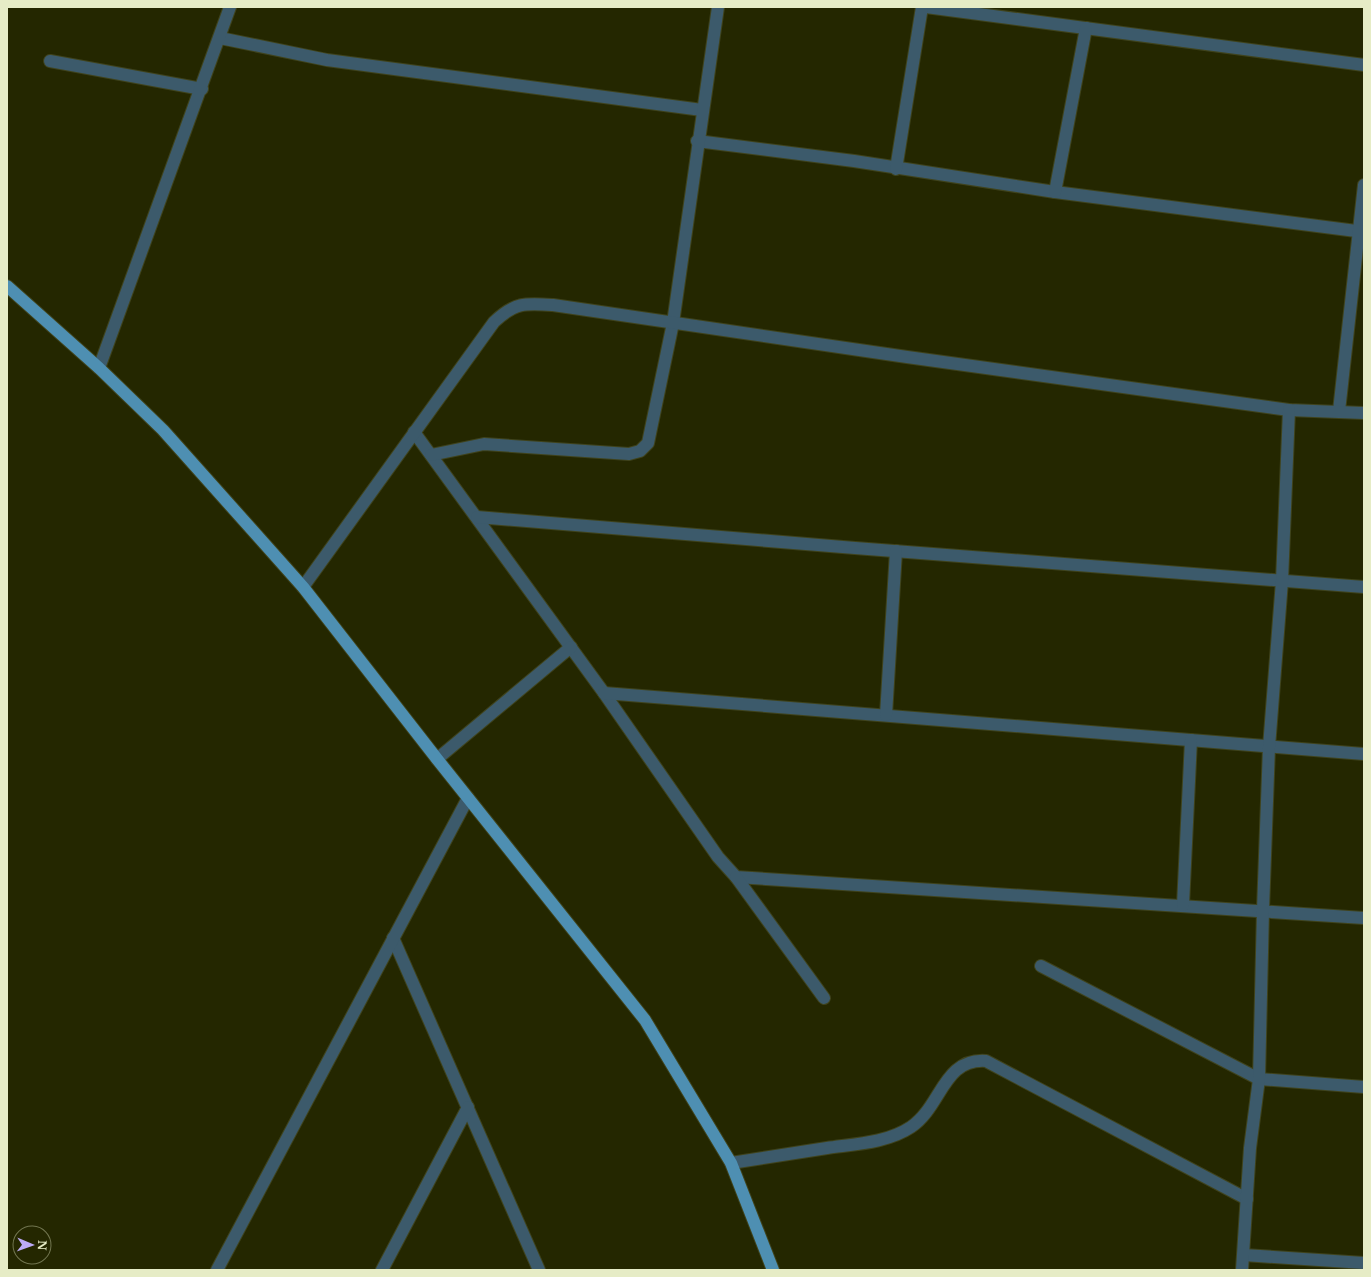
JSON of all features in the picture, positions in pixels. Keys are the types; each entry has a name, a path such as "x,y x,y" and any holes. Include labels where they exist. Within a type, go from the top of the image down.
{"main road":[{"path":"7,286 99,368 163,430 303,586 437,759 645,1020 731,1163 773,1270"}],"street":[{"path":"99,368 202,89 230,7"},
{"path":"431,455 484,444 630,454 640,451 648,442 673,323 697,141 718,7"},
{"path":"896,169 922,7"},
{"path":"926,7 1364,65"},
{"path":"1055,192 1086,28"},
{"path":"220,38 327,60 702,110"},
{"path":"50,61 202,89"},
{"path":"697,141 854,161 896,169 1055,192 1361,232"},
{"path":"1339,411 1361,232 1364,185"},
{"path":"303,586 494,322 504,312 525,303 553,305 1289,410 1364,413"},
{"path":"1242,1270 1250,1148 1259,1079 1269,747 1282,581 1289,410"},
{"path":"414,432 604,693 718,857 736,877 824,998"},
{"path":"477,517 1364,587"},
{"path":"886,715 896,551"},
{"path":"437,759 571,647"},
{"path":"604,693 1364,754"},
{"path":"1183,905 1191,740"},
{"path":"217,1270 468,798"},
{"path":"736,877 1263,910 1364,918"},
{"path":"393,938 539,1270"},
{"path":"1041,966 1259,1079 1364,1087"},
{"path":"731,1163 887,1138 912,1126 930,1108 948,1079 961,1065 974,1060 986,1061 1247,1199"},
{"path":"382,1270 468,1107"},
{"path":"1244,1255 1364,1263"}]}
